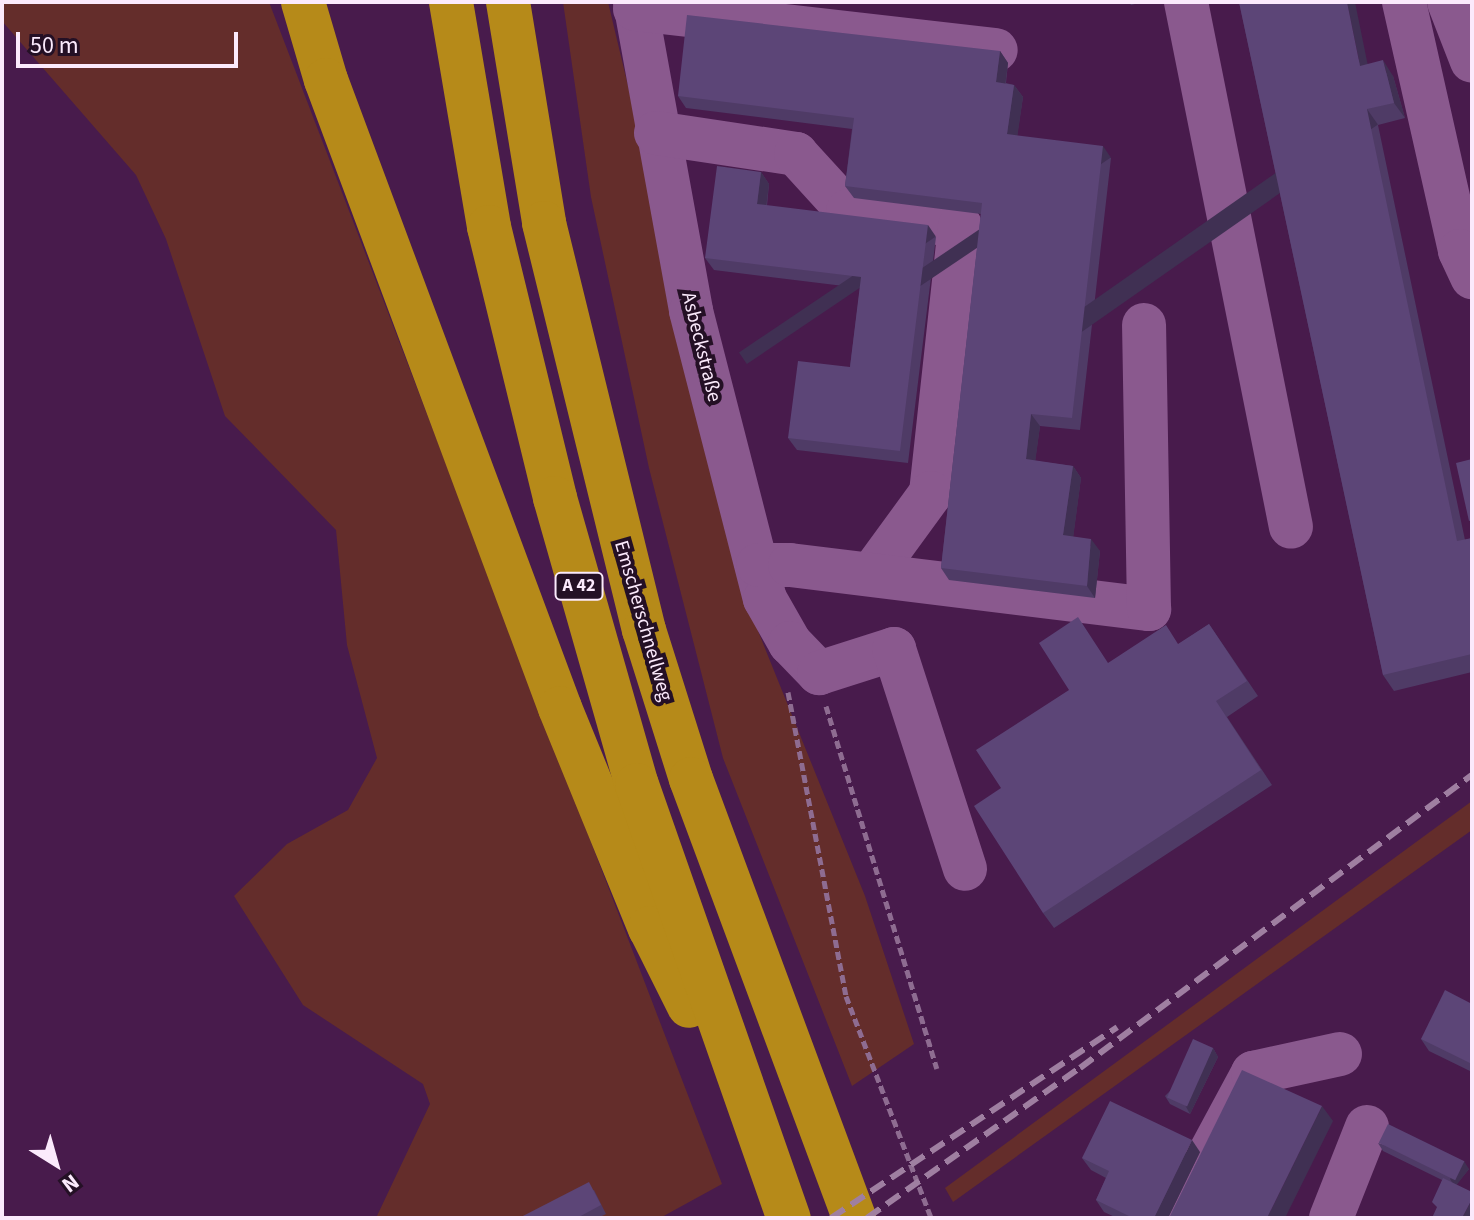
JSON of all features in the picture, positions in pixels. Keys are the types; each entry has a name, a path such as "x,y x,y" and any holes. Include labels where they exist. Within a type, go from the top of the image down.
{"highway":[{"path":"303,2 331,94 560,708 650,928 764,1154"},
{"name":"A 42","path":"451,2 489,227 555,498 637,785 789,1218"},
{"name":"Emscherschnellweg","path":"508,2 544,223 644,630 691,779 854,1218"}],"street":[{"path":"1186,2 1291,527"},
{"path":"1404,2 1460,251 1472,277"},
{"path":"635,6 996,50"},
{"name":"Asbeckstraße","path":"635,6 691,311 765,599 804,658"},
{"path":"1451,7 1472,61"},
{"path":"656,133 796,154 848,211 960,226 931,493 872,574"},
{"path":"758,565 872,574 1149,609 1144,325"},
{"path":"804,658 894,649 965,869"},
{"path":"1175,1218 1253,1073 1340,1054"},
{"path":"1331,1218 1367,1127"}],"path":[{"path":"804,658 790,722 846,996 931,1218"},
{"path":"804,658 830,726 937,1068"}],"shaded area":[{"path":"2,2 269,2 722,1184 660,1218 376,1218 430,1104 423,1084 303,1005 234,896 287,844 348,810 377,758 347,645 336,530 225,416 166,239 136,175 2,21"},
{"path":"563,2 608,2 758,631 865,896 914,1044 852,1086 723,758 649,468 591,197"},
{"path":"1472,801 1472,830 953,1202 945,1188"}],"building":[{"path":"1239,2 1347,2 1360,66 1383,60 1394,103 1367,109 1457,541 1472,538 1472,654 1383,675"},
{"path":"687,15 1000,51 996,82 1014,85 1007,134 1103,146 1072,418 1031,414 1026,459 1073,466 1063,535 1091,539 1087,586 941,568 982,203 845,186 854,118 678,96"},
{"path":"717,166 761,172 757,204 928,225 900,451 788,438 798,361 850,367 861,277 705,258"},
{"path":"1472,459 1472,520 1469,521 1456,463"},
{"path":"1078,617 1108,663 1166,625 1178,644 1209,624 1247,681 1216,701 1261,770 1043,913 974,806 1001,788 976,750 1069,690 1039,643"},
{"path":"1445,990 1472,1004 1472,1064 1421,1039"},
{"path":"1193,1039 1213,1048 1187,1106 1167,1097"},
{"path":"1242,1070 1322,1106 1267,1218 1169,1218"},
{"path":"1110,1101 1192,1140 1154,1218 1133,1218 1096,1200 1109,1171 1082,1158"},
{"path":"1388,1124 1464,1161 1455,1180 1379,1143"},
{"path":"1443,1178 1472,1192 1472,1199 1462,1218 1432,1218 1437,1207 1432,1202"},
{"path":"589,1182 601,1205 577,1218 519,1218"}],"railway":[{"path":"867,1218 1080,1068 1472,775"},
{"path":"831,1218 1117,1027"}]}
